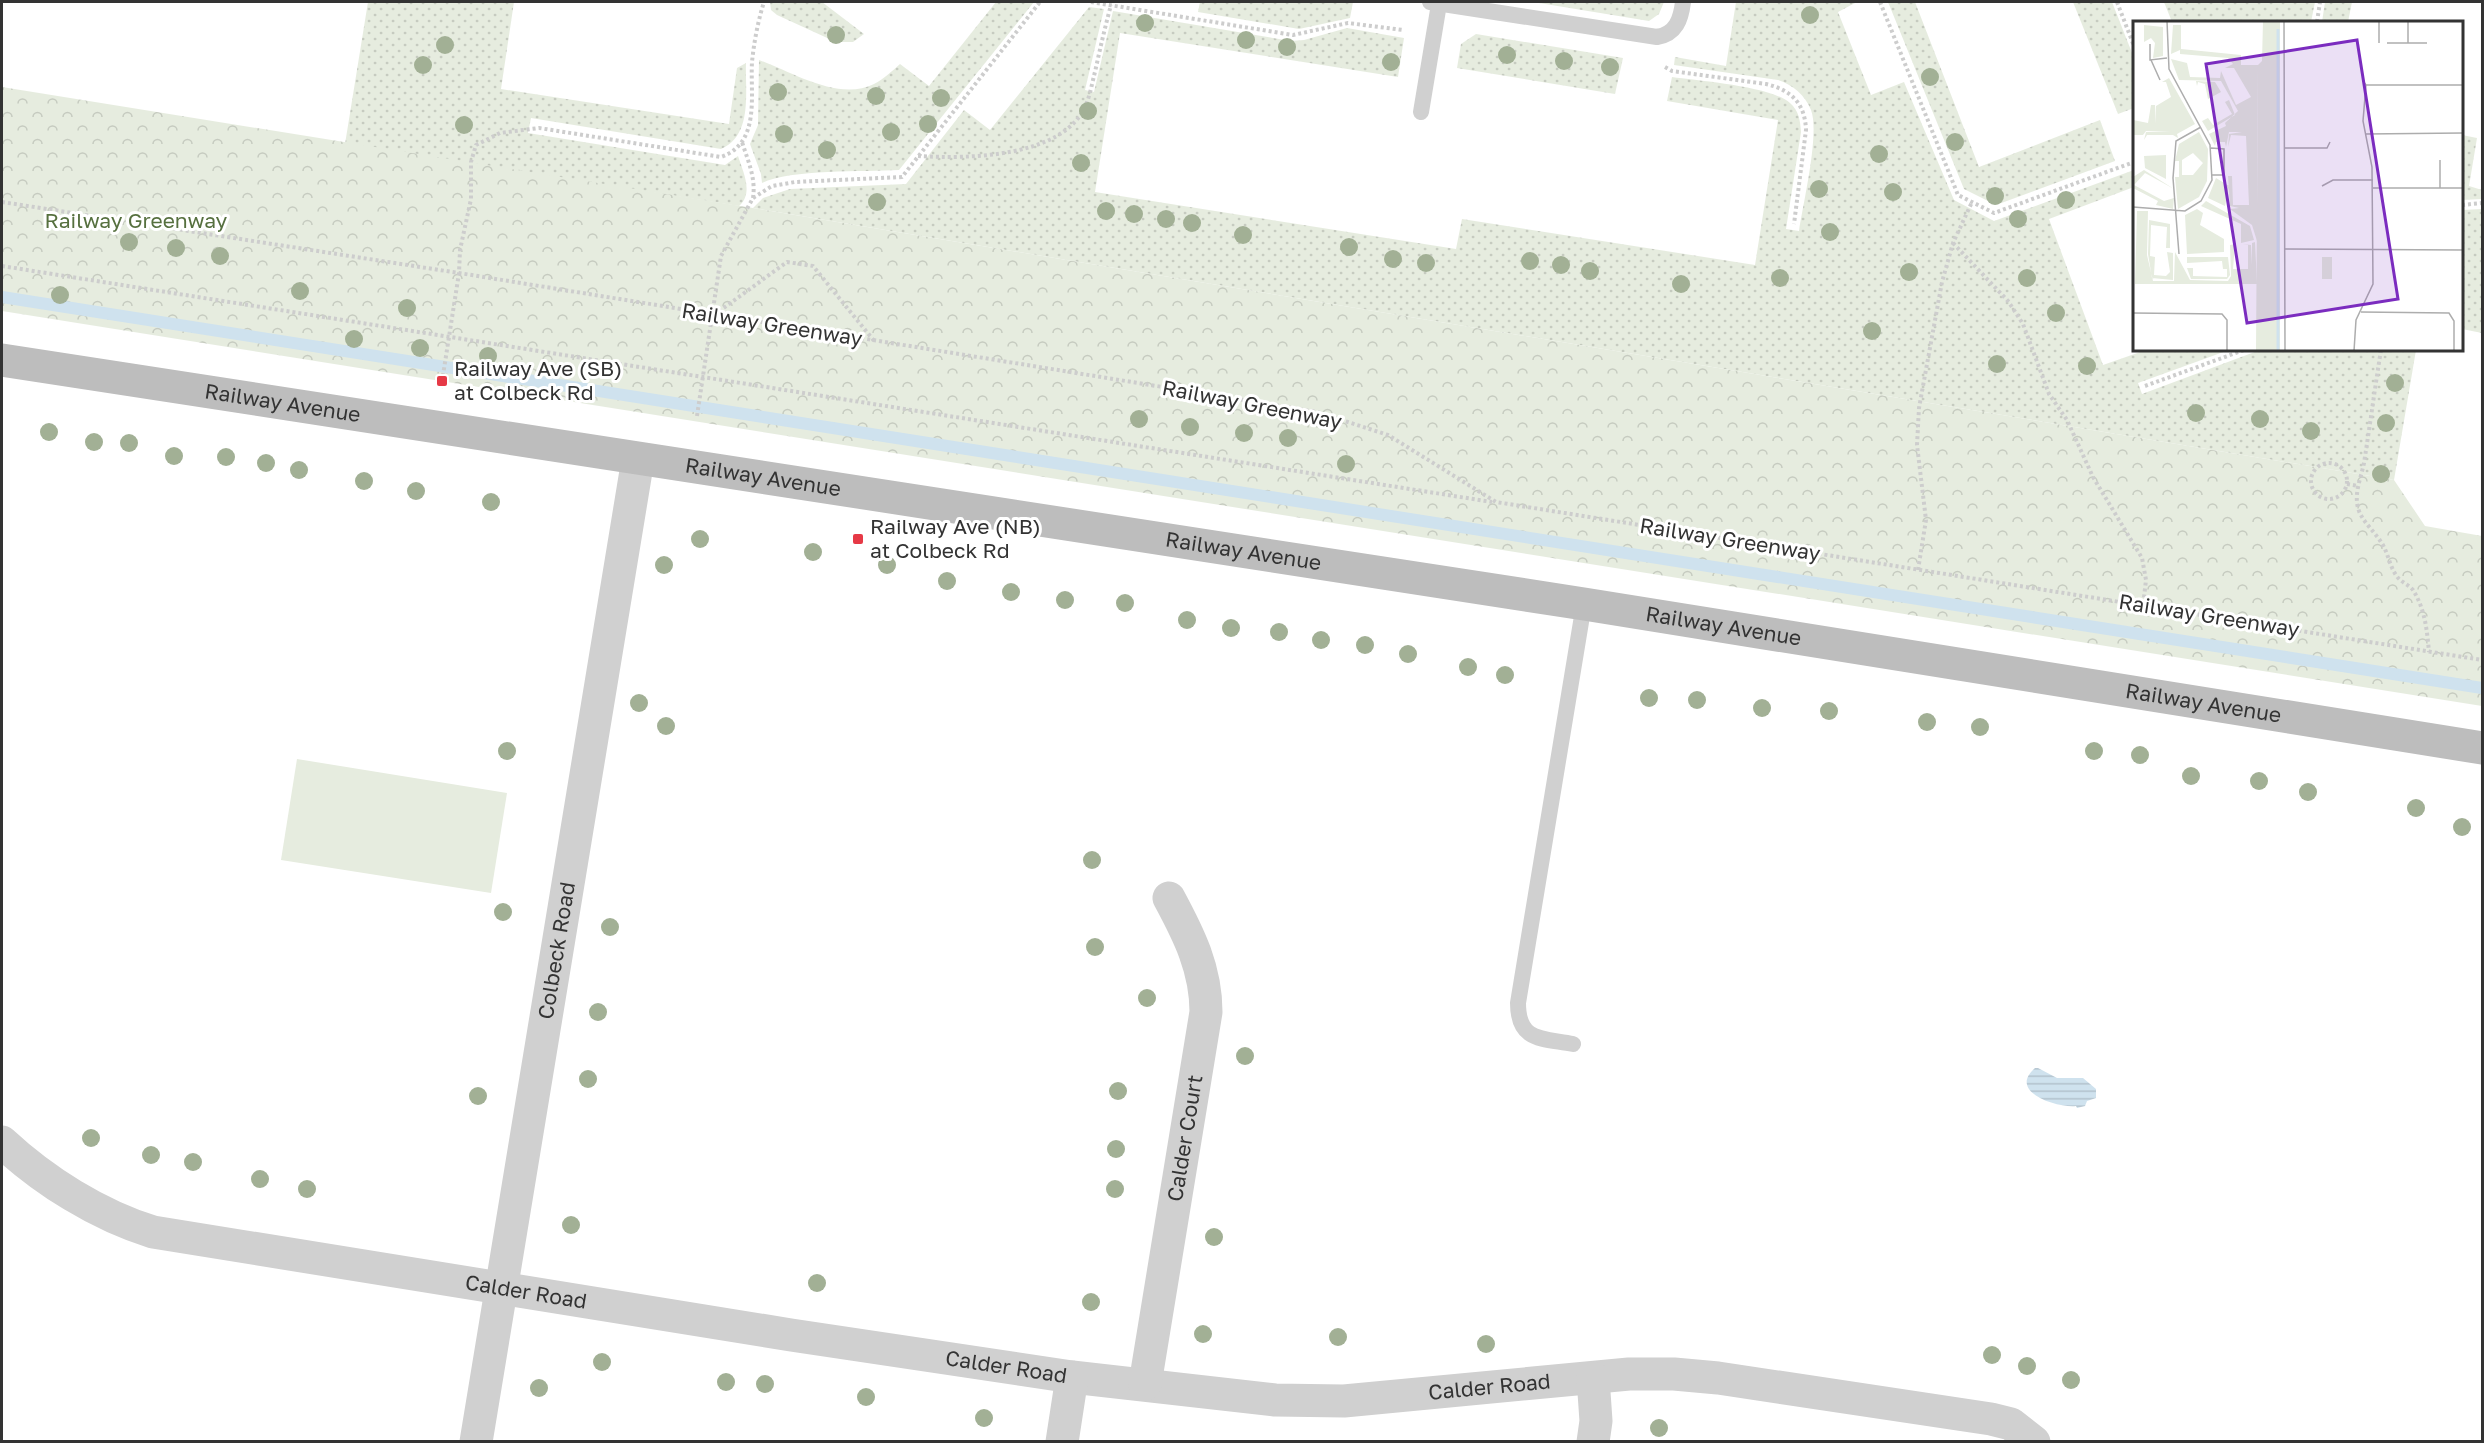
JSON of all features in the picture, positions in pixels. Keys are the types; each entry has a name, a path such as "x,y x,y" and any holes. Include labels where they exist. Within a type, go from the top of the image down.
{"main road":[{"name":"Railway Avenue","path":"2,360 1584,604 2482,748"}],"street":[{"name":"Colbeck Road","path":"476,1442 638,459"},
{"name":"Calder Court","path":"1145,1384 1206,1012 1206,993 1193,943 1170,898"},
{"name":"Calder Road","path":"2,1142 78,1198 114,1218 153,1232 1072,1377 1310,1402 1373,1399 1593,1378 1674,1374 1781,1387 1991,1419 2011,1424 2034,1442"},
{"path":"1062,1442 1072,1377"},
{"path":"1593,1378 1596,1421 1593,1442"}],"lane":[{"path":"1421,112 1434,35 1435,3 1657,37 1667,35 1672,31 1679,21 1683,2"},
{"path":"1573,1044 1530,1036 1522,1028 1518,1017 1518,1003 1584,604"}],"path":[{"path":"436,428 463,235 471,199 471,162 476,145 500,133 539,128 721,157 729,154 742,142 751,124 752,61 764,2"},
{"path":"753,198 772,186 795,182 902,177 1040,2"},
{"path":"1091,2 1293,35 1348,23 1434,35"},
{"path":"1880,2 1958,195 1994,213 2133,162"},
{"path":"2117,2 2133,43"},
{"path":"2317,21 2320,2"},
{"path":"918,156 941,158 1014,153 1045,143 1065,133 1085,108 1111,5"},
{"path":"1662,66 1672,71 1766,84 1780,88 1795,98 1806,119 1806,130 1794,224"},
{"path":"698,416 721,256 753,198 755,187 742,142"},
{"name":"Railway Greenway","path":"2,202 459,273 1317,412 1388,435 1496,502 2482,660"},
{"path":"1918,570 1926,520 1917,445 1919,408 1942,282 1953,243 1972,202"},
{"path":"2463,205 2482,203"},
{"path":"1953,243 2008,301 2023,324 2049,394 2067,420 2093,477 2142,558 2146,580 2143,606"},
{"path":"713,315 787,262 813,266 875,342"},
{"path":"2,266 1496,502"},
{"path":"2145,386 2241,351"},
{"path":"2380,351 2364,463 2358,486 2357,506 2361,516 2382,543 2390,566 2398,579 2411,588 2424,614 2428,652"},
{"path":"2330,463 2341,468 2345,473 2346,484 2344,490 2336,498 2325,498 2315,492 2311,482 2318,466 2330,463"},
{"path":"2346,484 2358,486"}],"green space":[{"path":"368,2 514,2 501,89 729,124 737,68 746,63 743,123 738,134 721,149 531,118 528,133 725,165 738,156 747,189 743,201 739,206 345,144"},
{"path":"770,2 822,2 864,34 853,42 836,42 777,15 771,10"},
{"path":"996,2 1034,2 899,170 809,173 762,183 750,144 758,125 759,60 801,78 846,90 860,89 874,84 900,64 929,86"},
{"path":"1200,2 1353,2 1350,18 1299,29 1198,12"},
{"path":"1533,2 1664,2 1659,14 1649,21"},
{"path":"1736,2 1857,2 1838,12 1871,95 1904,82 1954,200 1994,221 2133,170 2133,187 2049,219 2103,365 2143,351 2226,351 2138,383 2142,394 2257,351 2416,351 2394,480 753,208 763,198 790,189 906,184 964,110 990,130 1089,7 1104,9 1085,90 1094,92 1113,11 1291,41 1304,40 1347,28 1404,38 1398,77 1120,33 1095,192 1456,249 1462,219 1755,265 1778,120 1667,101 1672,77 1767,92 1781,97 1795,109 1801,132 1786,229 1799,231 1810,169 1813,121 1811,110 1802,95 1778,80 1674,65 1675,57 1726,66"},
{"path":"1888,2 1915,2 1979,167 2100,120 2115,161 1996,205 1964,189"},
{"path":"2073,2 2112,2 2133,55 2133,108 2118,114"},
{"path":"2164,2 2315,2 2311,21 2172,21"},
{"path":"2325,2 2352,2 2348,21 2322,21"},
{"path":"1476,34 1623,58 1615,94 1457,68 1461,44"},
{"name":"Railway Greenway","path":"2,87 753,208 2394,480 2425,526 2482,536 2482,706 2,311"},
{"path":"2463,135 2477,138 2469,186 2482,190 2482,199 2463,200"},
{"path":"2482,209 2482,333 2463,329 2463,210"},
{"path":"297,759 507,793 491,893 281,860"}],"water":[{"path":"2035,1068 2057,1078 2083,1078 2096,1089 2096,1098 2087,1101 2085,1106 2077,1108 2038,1097 2027,1084 2028,1077"}],"waterway":[{"path":"2,297 2482,688"}],"place":[{"name":"Railway Ave (SB) at Colbeck Rd","path":"442,381"},
{"name":"Railway Ave (NB) at Colbeck Rd","path":"858,539"}]}
